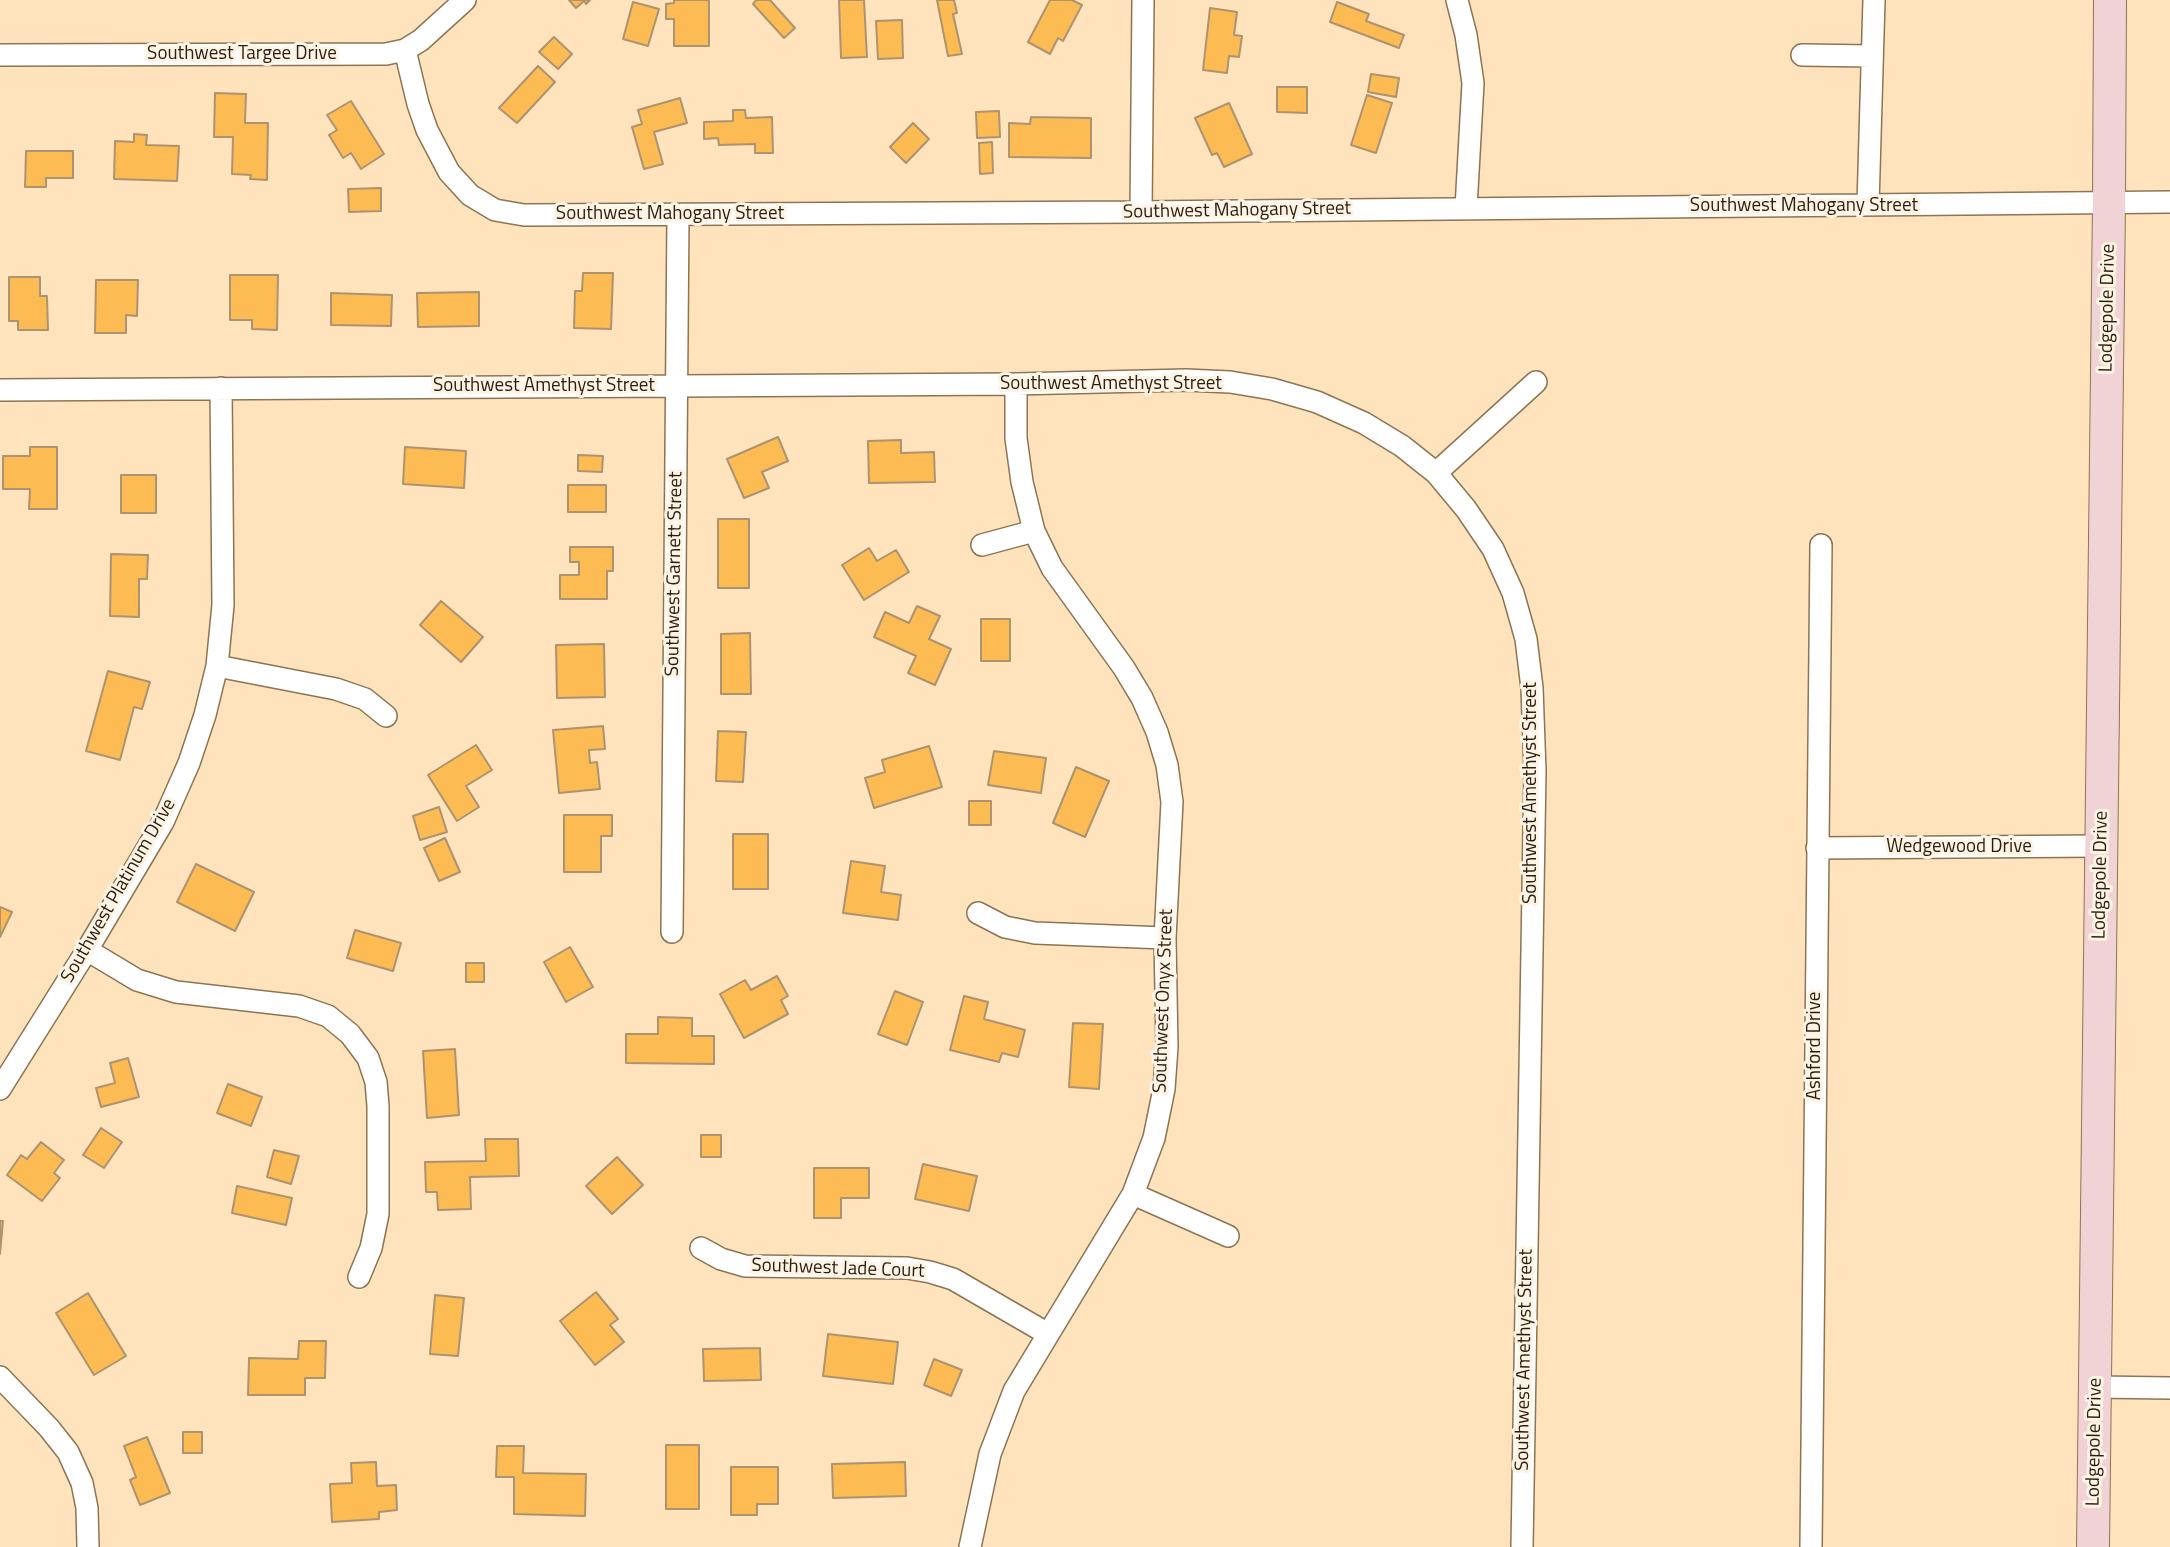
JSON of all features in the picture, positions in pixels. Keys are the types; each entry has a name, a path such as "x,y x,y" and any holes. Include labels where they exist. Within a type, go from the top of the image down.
{"street":[{"name":"Southwest Targee Drive","path":"0,55 386,54 405,50 422,40 464,0"},
{"path":"1141,212 1143,0"},
{"path":"1457,0 1466,35 1473,83 1466,208"},
{"path":"1868,205 1874,0"},
{"name":"Lodgepole Drive","path":"2094,1547 2110,0"},
{"name":"Southwest Mahogany Street","path":"405,50 427,130 449,172 470,195 486,205 495,210 524,215 2170,202"},
{"path":"1802,55 1872,56"},
{"name":"Southwest Garnett Street","path":"672,932 678,215"},
{"name":"Southwest Amethyst Street","path":"0,390 1016,384 1186,380 1272,389 1317,402 1364,423 1402,446 1436,473 1466,509 1493,549 1513,593 1526,639 1532,688 1535,771 1522,1547"},
{"path":"1436,473 1536,382"},
{"name":"Southwest Onyx Street","path":"970,1547 990,1454 1014,1391 1133,1194 1154,1138 1164,1089 1167,1047 1165,937 1172,802 1167,765 1157,732 1142,698 1124,668 1052,568 1034,531 1022,482 1016,438 1016,384"},
{"name":"Southwest Platinum Drive","path":"0,1089 88,950 163,822 205,715 217,666 223,606 221,388"},
{"path":"982,545 1034,531"},
{"name":"Ashford Drive","path":"1811,1547 1821,545"},
{"path":"217,666 336,690 365,699 386,716"},
{"name":"Wedgewood Drive","path":"1817,848 2101,846"},
{"path":"978,913 1005,927 1035,933 1165,937"},
{"path":"88,950 150,984 176,992 299,1006 328,1016 350,1034 368,1058 376,1082 378,1106 378,1213 371,1248 359,1277"},
{"path":"1133,1194 1228,1236"},
{"name":"Southwest Jade Court","path":"701,1248 721,1259 745,1266 907,1268 930,1272 953,1279 1048,1334"},
{"path":"0,1377 68,1452 82,1483 88,1508 88,1547"},
{"path":"2095,1387 2170,1388"}],"building":[{"path":"569,0 590,0 586,4 584,1 576,8"},
{"path":"674,0 709,0 709,46 674,46 674,19 666,19 666,4 674,3"},
{"path":"756,0 770,0 795,28 784,38 753,4"},
{"path":"839,0 864,0 867,57 841,58"},
{"path":"937,0 954,0 957,13 953,14 962,54 948,56"},
{"path":"1050,0 1072,0 1082,5 1063,41 1058,38 1050,54 1028,42"},
{"path":"633,2 659,9 648,46 623,39"},
{"path":"1337,2 1369,14 1366,21 1404,35 1399,48 1330,22"},
{"path":"1210,8 1237,12 1234,35 1242,36 1239,57 1229,56 1227,73 1203,70"},
{"path":"902,20 903,58 878,59 876,21"},
{"path":"554,37 572,54 558,69 539,52"},
{"path":"538,66 555,82 517,123 499,108"},
{"path":"1371,74 1399,78 1396,97 1368,92"},
{"path":"1277,87 1307,87 1307,113 1277,112"},
{"path":"215,93 246,94 245,123 268,123 267,180 250,179 251,175 232,174 233,137 214,137"},
{"path":"1367,95 1392,103 1376,153 1351,145"},
{"path":"680,98 687,123 654,132 663,164 644,169 632,127 642,124 638,110"},
{"path":"351,101 384,154 361,169 351,153 343,158 329,135 337,130 327,115"},
{"path":"1229,103 1252,154 1224,167 1217,153 1212,155 1195,118"},
{"path":"733,110 745,110 746,118 772,117 773,153 755,153 755,144 719,145 718,138 704,139 704,122 733,121"},
{"path":"999,111 1000,137 977,138 976,112"},
{"path":"1031,117 1091,118 1091,158 1009,157 1009,123 1030,124"},
{"path":"913,123 929,139 906,163 890,147"},
{"path":"134,134 147,135 146,145 179,146 177,181 114,179 115,141 134,142"},
{"path":"992,142 993,173 980,174 979,143"},
{"path":"26,151 73,151 73,178 46,178 46,187 25,187"},
{"path":"381,188 381,211 349,212 348,189"},
{"path":"583,273 613,273 611,329 574,328 575,291 582,291"},
{"path":"230,275 278,275 277,330 252,329 252,320 230,320"},
{"path":"9,277 40,277 40,296 47,296 48,330 18,330 18,321 9,321"},
{"path":"96,280 138,280 137,316 126,315 126,333 95,333"},
{"path":"479,292 479,326 418,327 417,293"},
{"path":"331,293 392,295 391,326 331,325"},
{"path":"778,437 788,461 762,472 769,488 744,498 727,459"},
{"path":"901,440 901,453 934,452 935,482 869,483 868,441"},
{"path":"30,447 57,447 57,509 29,509 30,489 3,489 3,456 30,456"},
{"path":"405,447 466,451 464,488 403,484"},
{"path":"578,455 603,456 602,472 578,471"},
{"path":"121,475 156,475 156,513 121,513"},
{"path":"568,485 606,485 606,512 568,512"},
{"path":"718,519 749,519 749,588 718,588"},
{"path":"570,547 613,547 613,571 607,571 607,599 560,599 560,575 579,575 579,562 570,562"},
{"path":"869,548 877,561 896,550 909,572 864,600 842,565"},
{"path":"111,554 148,555 147,579 139,579 139,617 110,616"},
{"path":"441,601 483,637 461,662 420,625"},
{"path":"917,606 940,616 929,639 951,649 935,685 908,673 916,656 874,637 885,612 909,623"},
{"path":"981,619 1010,619 1010,661 981,661"},
{"path":"750,633 751,694 721,694 721,634"},
{"path":"604,644 605,697 557,698 556,645"},
{"path":"108,671 150,682 142,709 134,707 120,760 86,751"},
{"path":"603,726 605,749 589,750 590,763 597,762 600,789 559,793 553,730"},
{"path":"718,731 746,732 743,782 716,781"},
{"path":"476,745 492,770 466,786 479,807 457,821 428,775"},
{"path":"929,746 942,787 874,808 865,778 885,772 882,760"},
{"path":"994,751 1046,758 1041,793 988,785"},
{"path":"1076,767 1109,781 1085,837 1053,823"},
{"path":"969,801 991,801 991,825 969,825"},
{"path":"439,807 447,832 420,840 413,816"},
{"path":"564,815 612,815 612,836 601,836 601,872 564,872"},
{"path":"733,834 768,834 768,889 733,889"},
{"path":"445,838 460,872 439,881 424,848"},
{"path":"851,861 885,866 881,892 901,895 898,920 843,913"},
{"path":"196,864 254,892 235,931 177,902"},
{"path":"0,907 12,912 0,937"},
{"path":"355,930 401,943 393,971 347,958"},
{"path":"570,947 593,987 566,1002 544,962"},
{"path":"466,963 484,963 484,982 466,982"},
{"path":"777,976 788,996 781,1000 788,1014 744,1038 720,994 745,980 751,990"},
{"path":"895,991 923,1002 907,1045 878,1034"},
{"path":"964,996 988,1002 984,1019 1025,1030 1018,1057 1002,1053 999,1062 950,1050"},
{"path":"658,1017 692,1018 692,1036 714,1036 714,1064 626,1063 626,1034 658,1034"},
{"path":"1073,1023 1103,1024 1099,1089 1069,1087"},
{"path":"455,1049 459,1115 427,1118 423,1051"},
{"path":"128,1058 139,1097 101,1107 96,1088 115,1083 110,1063"},
{"path":"228,1084 262,1097 251,1126 217,1113"},
{"path":"101,1128 122,1142 104,1168 83,1155"},
{"path":"701,1135 721,1135 721,1157 701,1157"},
{"path":"485,1139 518,1139 519,1176 470,1177 471,1209 438,1210 437,1192 426,1192 425,1162 486,1161"},
{"path":"41,1142 64,1160 54,1173 60,1178 42,1201 7,1175 21,1155 27,1159"},
{"path":"274,1150 299,1156 291,1184 267,1177"},
{"path":"617,1157 643,1185 612,1214 586,1186"},
{"path":"923,1164 977,1176 969,1211 915,1199"},
{"path":"814,1168 869,1168 869,1198 841,1198 841,1218 814,1218"},
{"path":"237,1186 292,1198 286,1225 232,1213"},
{"path":"0,1221 3,1221 0,1254"},
{"path":"596,1292 618,1319 610,1325 624,1342 595,1365 560,1321"},
{"path":"88,1293 126,1356 94,1375 56,1313"},
{"path":"435,1295 464,1298 458,1356 430,1354"},
{"path":"828,1334 898,1342 893,1384 823,1376"},
{"path":"299,1341 326,1341 325,1378 305,1378 305,1395 248,1395 249,1358 298,1359"},
{"path":"760,1348 761,1380 704,1381 703,1349"},
{"path":"934,1359 962,1370 951,1396 924,1385"},
{"path":"183,1432 202,1432 202,1453 183,1453"},
{"path":"147,1437 170,1493 140,1505 130,1480 136,1477 124,1446"},
{"path":"666,1445 699,1445 699,1509 666,1509"},
{"path":"497,1446 524,1446 523,1473 586,1474 585,1516 514,1514 514,1477 496,1477"},
{"path":"376,1462 377,1486 396,1485 397,1510 379,1512 379,1519 332,1522 330,1484 352,1483 351,1463"},
{"path":"905,1462 906,1496 833,1498 832,1464"},
{"path":"731,1467 778,1467 778,1504 757,1504 757,1515 731,1515"}]}
